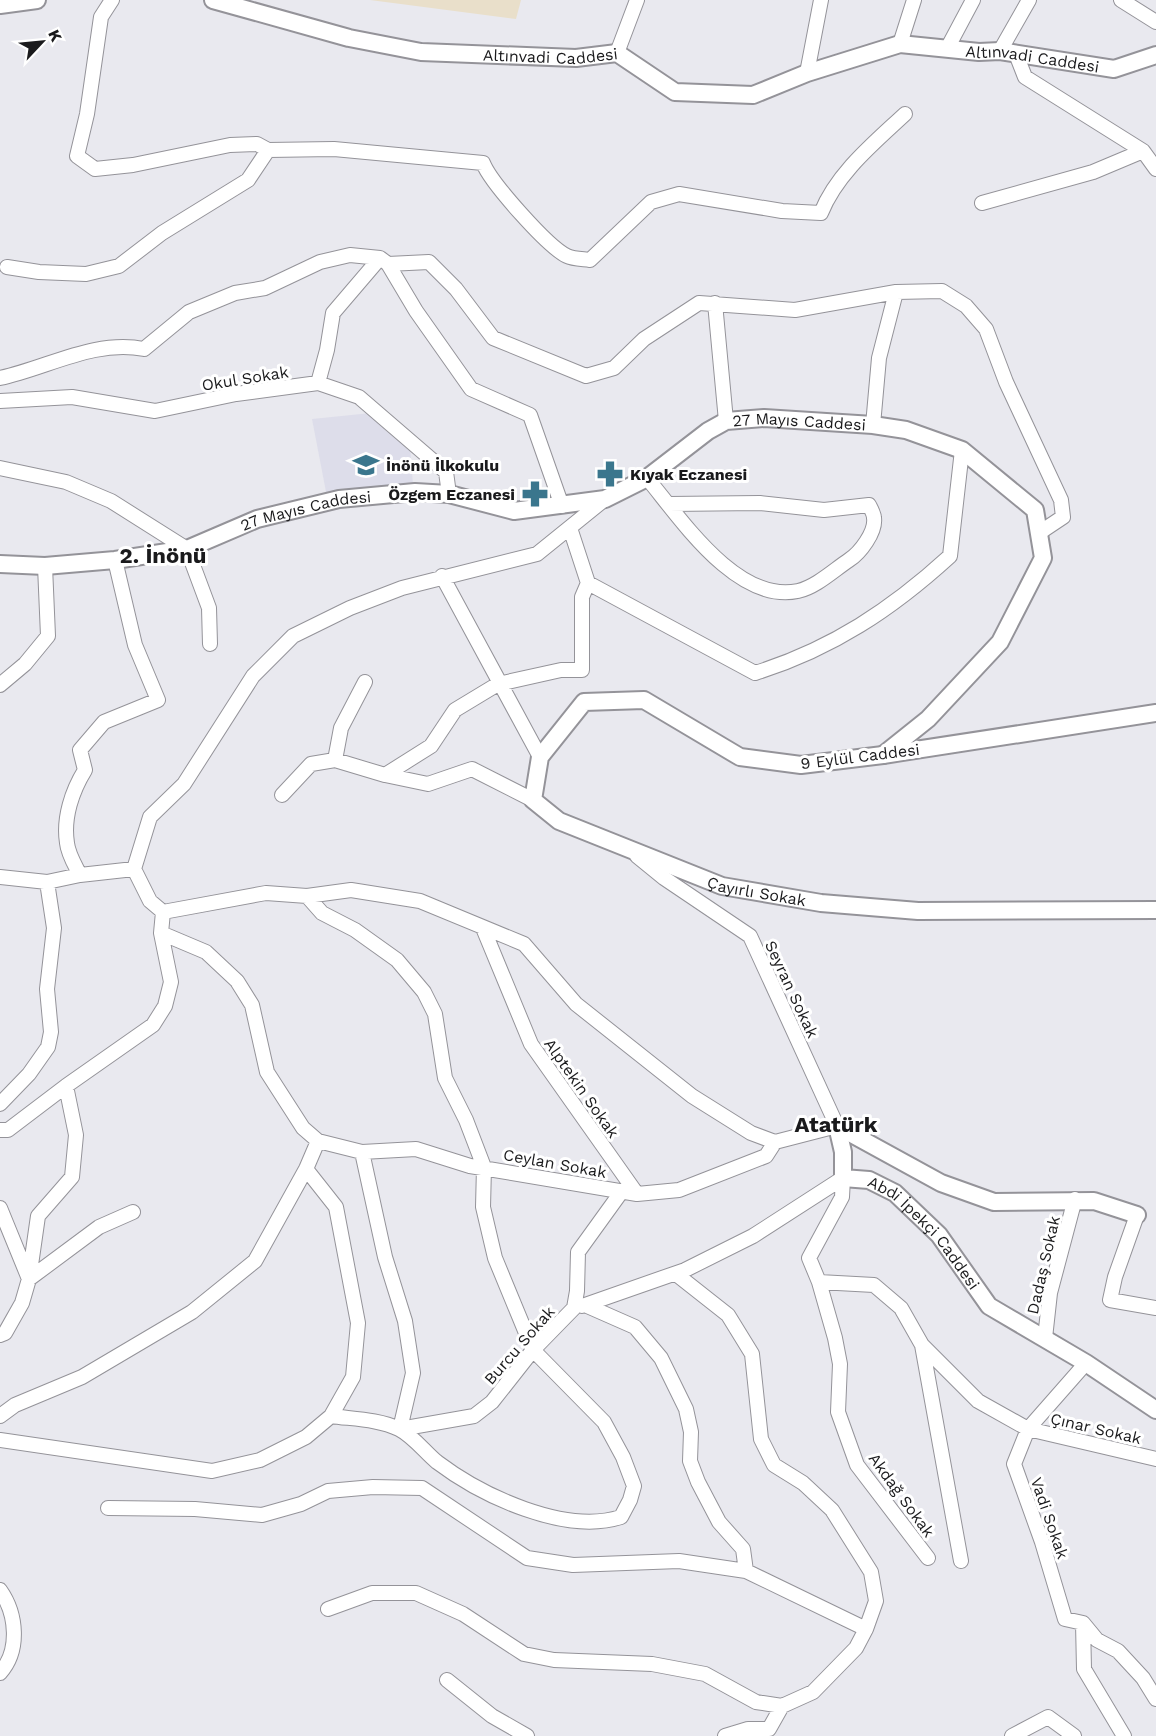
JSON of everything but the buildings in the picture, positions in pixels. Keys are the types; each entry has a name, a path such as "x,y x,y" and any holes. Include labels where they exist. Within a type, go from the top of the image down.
{"street":[{"path":"0,5 37,0"},
{"path":"112,0 101,16 87,114 77,156 95,169 133,165 230,145 257,144 268,150 334,149 483,163 502,193 532,225 567,256 590,260 651,202 679,194 782,211 821,213 826,202 858,158 905,114"},
{"name":"Altınvadi Caddesi","path":"213,0 350,38 421,52 576,58 617,53 675,92 753,95 807,73 900,44 1008,53 1114,69 1156,55"},
{"path":"617,53 637,0"},
{"path":"807,73 821,0"},
{"path":"900,44 914,0"},
{"path":"948,47 974,0"},
{"path":"1029,0 1008,53 1025,77 1143,151 1156,169"},
{"path":"1121,0 1156,22"},
{"path":"7,267 39,272 86,274 119,266 162,233 248,180 268,150"},
{"path":"982,202 1093,172 1143,151"},
{"path":"0,378 78,354 126,345 144,349 189,312 236,292 265,288 320,262 350,255 384,261 429,262 456,289 494,338 586,376 614,368 644,339 699,303 795,310 896,291 942,291 966,306 986,329 1006,382 1060,500 1063,517 1039,533"},
{"path":"318,383 327,350 333,313 384,261"},
{"path":"384,261 471,389 530,415 562,506"},
{"path":"873,425 879,358 896,291"},
{"path":"715,303 726,421"},
{"name":"Okul Sokak","path":"0,401 72,397 154,411 236,394 318,383 360,397 392,424 446,472 449,494"},
{"name":"27 Mayıs Caddesi","path":"0,564 45,566 115,560 187,549 257,519 339,499 415,492 449,494 514,511 605,499 647,478 708,431 726,421 764,418 873,425 906,430 962,450 1035,510 1043,558 1000,642 928,719 883,755"},
{"path":"588,583 755,673 784,664 881,614 950,556 962,450"},
{"path":"0,468 66,482 111,501 187,549 209,608 210,644"},
{"path":"647,478 669,504 722,563 750,585 776,592 799,591 854,557 869,537 875,519 870,505 824,510 760,503 669,504"},
{"path":"163,912 150,901 134,869 150,817 184,783 253,676 293,636 350,608 402,588 442,576 537,555 605,499"},
{"path":"385,775 431,746 455,710 498,684 561,670 582,670 582,597 588,583 570,528"},
{"path":"80,875 67,845 66,829 73,790 86,770 80,750 104,722 158,700 135,645 115,560"},
{"path":"0,685 25,664 48,636 45,566"},
{"path":"442,576 498,684 540,757"},
{"path":"282,795 312,764 335,760 341,728 365,682"},
{"name":"9 Eylül Caddesi","path":"533,800 540,757 584,702 644,700 740,757 801,765 883,755 1156,713"},
{"name":"Çayırlı Sokak","path":"335,760 385,775 428,784 472,769 533,800 559,821 722,886 820,903 918,911 1156,910"},
{"name":"Seyran Sokak","path":"628,848 664,878 750,936 837,1126"},
{"path":"0,877 47,882 80,875 134,869"},
{"path":"0,1104 28,1074 48,1047 51,1032 46,989 54,928 47,882"},
{"path":"163,912 266,893 307,896 351,890 420,901 524,944 576,1004 692,1096 751,1133 775,1142 837,1126 941,1183 994,1202 1094,1200 1137,1215 1115,1277 1110,1300 1156,1308"},
{"path":"307,896 322,913 355,930 397,960 424,992 435,1014 445,1078 466,1120 484,1167 483,1208 495,1258 533,1350 604,1422 623,1457 634,1486 621,1517 605,1523 577,1523 531,1510 471,1485 438,1462 400,1430 331,1416"},
{"path":"0,1130 8,1130 153,1025 165,1006 171,982 161,933 163,912"},
{"name":"Alptekin Sokak","path":"483,928 531,1044 637,1194"},
{"path":"0,1416 15,1405 82,1377 201,1304 255,1261 306,1169 318,1141 303,1128 267,1072 252,1005 237,981 206,951 161,933"},
{"path":"0,1335 5,1333 22,1303 29,1279 38,1216 72,1177 76,1134 66,1086"},
{"name":"Abdi İpekçi Caddesi","path":"837,1126 843,1152 843,1179 869,1180 895,1193 939,1235 989,1306 1086,1363 1156,1410"},
{"name":"Ceylan Sokak","path":"318,1141 362,1152 416,1149 484,1167 637,1194 679,1190 766,1156 775,1142"},
{"path":"362,1152 385,1257 405,1321 413,1373 400,1430"},
{"path":"0,1440 69,1448 212,1471 260,1460 306,1437 331,1416 353,1377 358,1323 336,1207 306,1169"},
{"path":"580,1307 676,1274 753,1236 843,1179"},
{"name":"Akdağ Sokak","path":"843,1179 842,1197 809,1258 819,1282 840,1364 838,1412 857,1465 928,1558"},
{"name":"Burcu Sokak","path":"400,1430 474,1416 492,1402 533,1350 580,1307 578,1252 622,1191"},
{"name":"Dadaş Sokak","path":"1045,1338 1050,1293 1075,1199"},
{"path":"0,1208 29,1279"},
{"path":"29,1279 99,1227 133,1212"},
{"path":"328,1609 372,1593 416,1593 463,1614 524,1654 554,1660 652,1664 705,1674 756,1702 782,1706 813,1692 856,1648 866,1629 876,1601 870,1572 832,1510 803,1483 774,1465 761,1439 752,1354 728,1315 676,1274"},
{"path":"819,1282 874,1285 901,1308 922,1345 978,1401 1028,1430 1086,1363"},
{"path":"580,1307 635,1327 661,1358 686,1409 691,1432 690,1461 698,1482 719,1522 743,1549 746,1571"},
{"path":"922,1345 962,1561"},
{"name":"Çınar Sokak","path":"1028,1430 1156,1459"},
{"name":"Vadi Sokak","path":"1028,1430 1014,1464 1042,1542 1065,1619 1083,1623 1097,1640 1118,1651 1143,1678 1156,1699"},
{"path":"108,1508 195,1509 262,1515 301,1504 328,1491 373,1486 422,1488 527,1558 573,1565 679,1561 746,1571 866,1629"},
{"path":"0,1590 6,1599 15,1628 10,1662 0,1673"},
{"path":"1083,1623 1084,1669 1124,1736"},
{"path":"447,1680 492,1716 527,1736"},
{"path":"725,1736 748,1729 775,1732 782,1706"},
{"path":"1012,1736 1048,1717 1074,1736"}],"shaded area":[{"path":"370,0 521,0 516,19"},
{"name":"İnönü İlkokulu","path":"371,413 410,446 413,485 327,497 312,419"}],"place":[{"name":"İnönü İlkokulu","path":"366,465"},
{"name":"Kıyak Eczanesi","path":"610,474"},
{"name":"Özgem Eczanesi","path":"535,494"}],"district":[{"name":"2. İnönü","path":"163,555"},
{"name":"Atatürk","path":"836,1124"}]}
